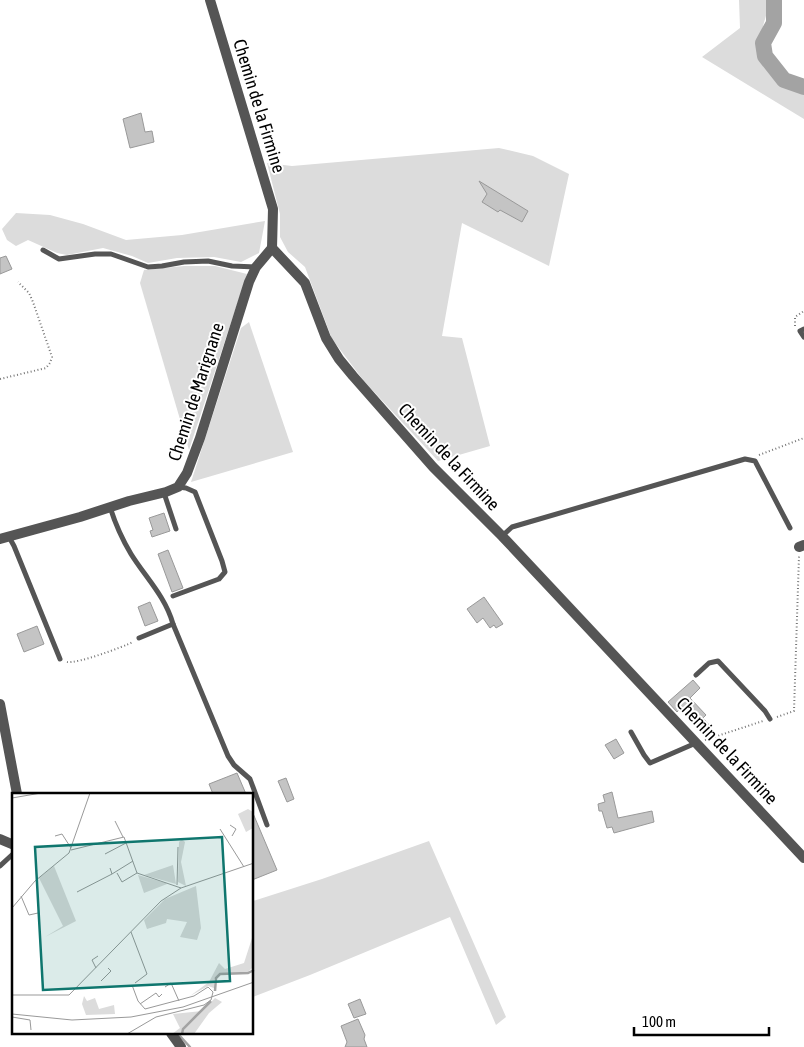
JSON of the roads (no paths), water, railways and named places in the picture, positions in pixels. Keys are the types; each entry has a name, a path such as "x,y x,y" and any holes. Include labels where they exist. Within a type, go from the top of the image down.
{"street":[{"name":"Chemin de la Firmine","path":"210,0 273,209 272,248 305,283 326,338 339,359 433,467 502,536 804,858"},
{"name":"Chemin de Marignane","path":"4,538 178,488 187,473 200,438 238,313 256,267 272,248"},
{"path":"0,704 17,793"},
{"path":"0,839 12,844"},
{"path":"172,1034 181,1047"}],"lane":[{"path":"43,250 59,259 95,254 112,254 148,266 208,261 232,266 256,267"},
{"path":"802,330 804,336"},
{"path":"502,536 512,527 745,459 755,461 790,528"},
{"path":"173,596 219,579 225,572 195,492 186,488 178,488"},
{"path":"164,493 176,528"},
{"path":"110,507 130,553 168,608 228,756 234,765 250,779 267,825"},
{"path":"4,538 14,546 60,659"},
{"path":"139,638 173,624"},
{"path":"696,675 709,664 718,662 765,711 770,719"},
{"path":"630,732 650,763 696,742"},
{"path":"0,866 12,855"}],"waterway":[{"path":"774,0 774,23 763,43 765,56 784,80 804,87"},
{"path":"180,1036 190,1047"}]}
